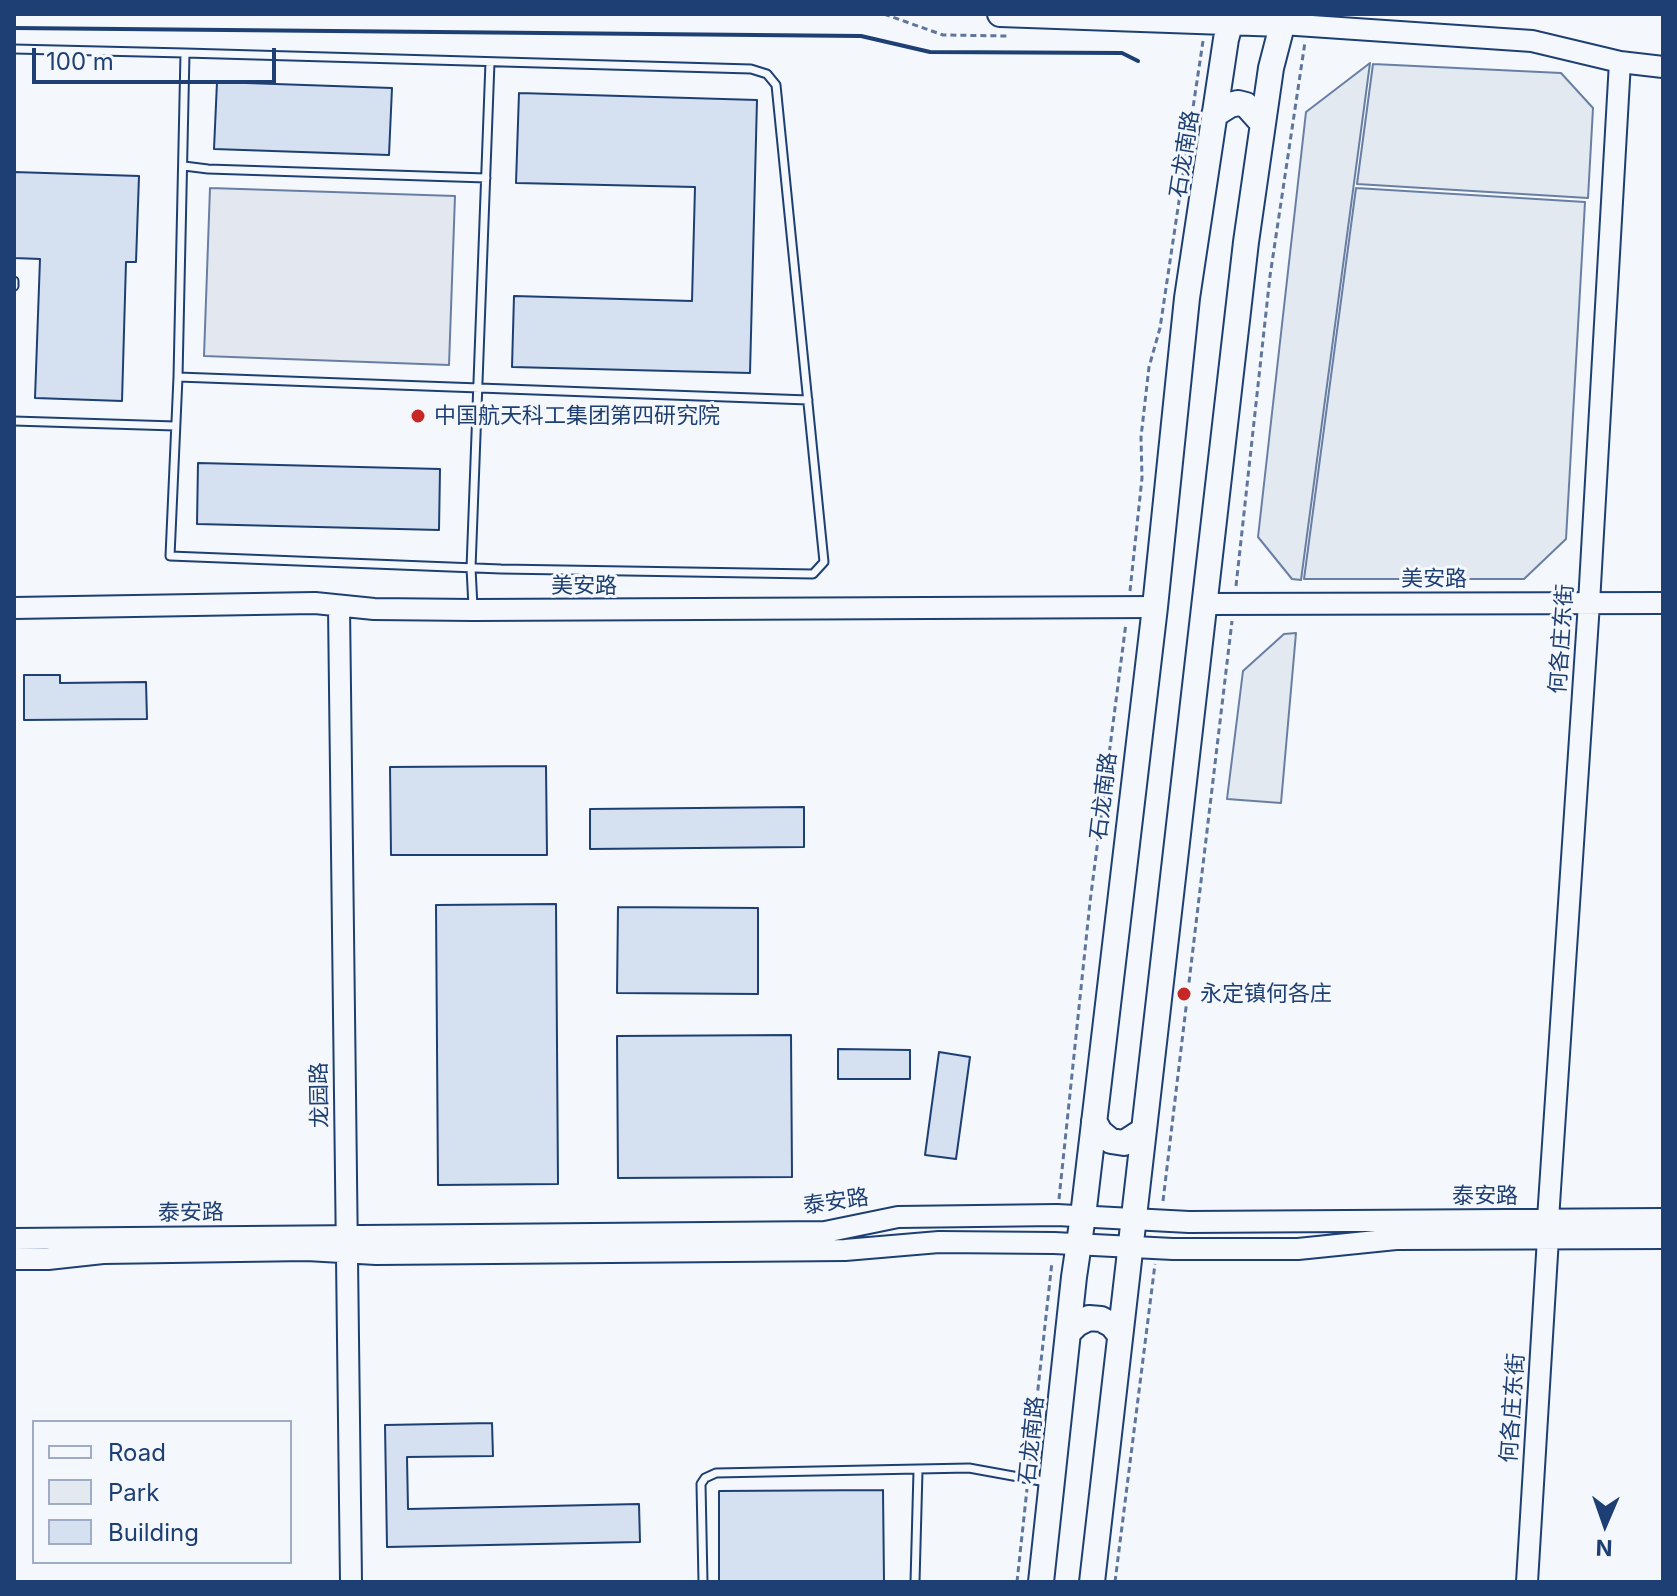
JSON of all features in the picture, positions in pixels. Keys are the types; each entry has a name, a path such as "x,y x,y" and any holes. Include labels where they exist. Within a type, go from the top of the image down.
{"main road":[{"path":"1000,14 1284,19 1271,68 1246,242 1092,1582"},
{"name":"石龙南路","path":"1041,1582 1155,607 1187,298 1214,115 1224,18"},
{"path":"1214,115 1238,103 1246,105 1263,124"},
{"path":"1094,1121 1100,1132 1111,1141 1124,1143 1144,1130"},
{"path":"1068,1333 1089,1318 1101,1319 1112,1325 1120,1335"}],"street":[{"path":"1284,19 1309,26 1532,41 1620,62 1663,67"},
{"name":"何各庄东街","path":"1527,1582 1620,62"},
{"name":"美安路","path":"14,608 315,603 339,607 473,610 1155,607"},
{"name":"美安路","path":"1206,604 1663,603"},
{"name":"龙园路","path":"339,607 351,1582"},
{"name":"泰安路","path":"14,1259 346,1243 825,1232 898,1217 1057,1215 1548,1228 1663,1238"},
{"name":"泰安路","path":"14,1239 346,1243 392,1254 813,1250 939,1242 1298,1249 1663,1219"}],"lane":[{"path":"14,49 185,53 751,69 767,74 776,85 824,562 813,574 471,568 170,556 178,377 185,53"},
{"path":"473,610 471,568 490,62"},
{"path":"184,166 486,178"},
{"path":"178,377 808,400"},
{"path":"14,421 175,426"},
{"path":"703,1582 701,1484 705,1478 716,1473 969,1468 1052,1483"},
{"path":"915,1582 918,1471"}],"path":[{"name":"石龙南路","path":"1057,1215 1090,902 1142,478 1141,437 1149,367 1160,328 1200,51 1224,18"},
{"path":"1161,1220 1270,276 1309,26"},
{"name":"石龙南路","path":"1017,1582 1054,1243"},
{"path":"1115,1582 1157,1248"}],"green space":[{"path":"1370,63 1301,580 1292,579 1258,537 1306,112"},
{"path":"1373,64 1561,73 1593,108 1588,198 1357,184"},
{"path":"1356,188 1585,202 1566,539 1524,579 1304,579"},
{"path":"1296,633 1281,803 1227,799 1243,671 1284,634"}],"shaded area":[{"path":"210,188 455,196 449,365 204,356"}],"building":[{"path":"217,82 392,88 389,155 214,149"},
{"path":"519,93 757,100 750,373 512,367 514,296 692,301 695,187 516,183"},
{"path":"14,172 139,176 136,262 126,262 122,401 35,398 40,259 14,258"},
{"path":"198,463 440,469 439,530 197,524"},
{"path":"24,675 60,675 60,683 146,682 147,719 24,720"},
{"path":"546,766 547,855 391,855 390,767"},
{"path":"804,807 804,847 590,849 590,809"},
{"path":"556,904 558,1184 438,1185 436,905"},
{"path":"618,907 758,908 758,994 617,993"},
{"path":"791,1035 792,1177 618,1178 617,1036"},
{"path":"838,1049 910,1050 910,1079 838,1079"},
{"path":"939,1052 970,1057 956,1159 925,1155"},
{"path":"492,1423 493,1456 407,1457 408,1509 639,1504 640,1542 387,1547 385,1425"},
{"path":"883,1490 884,1582 719,1582 719,1491"}],"wall":[{"path":"14,28 861,36 930,52 1122,53 1138,61"}],"place":[{"name":"中国航天科工集团第四研究院","path":"418,416"},
{"name":"永定镇何各庄","path":"1184,994"}]}
